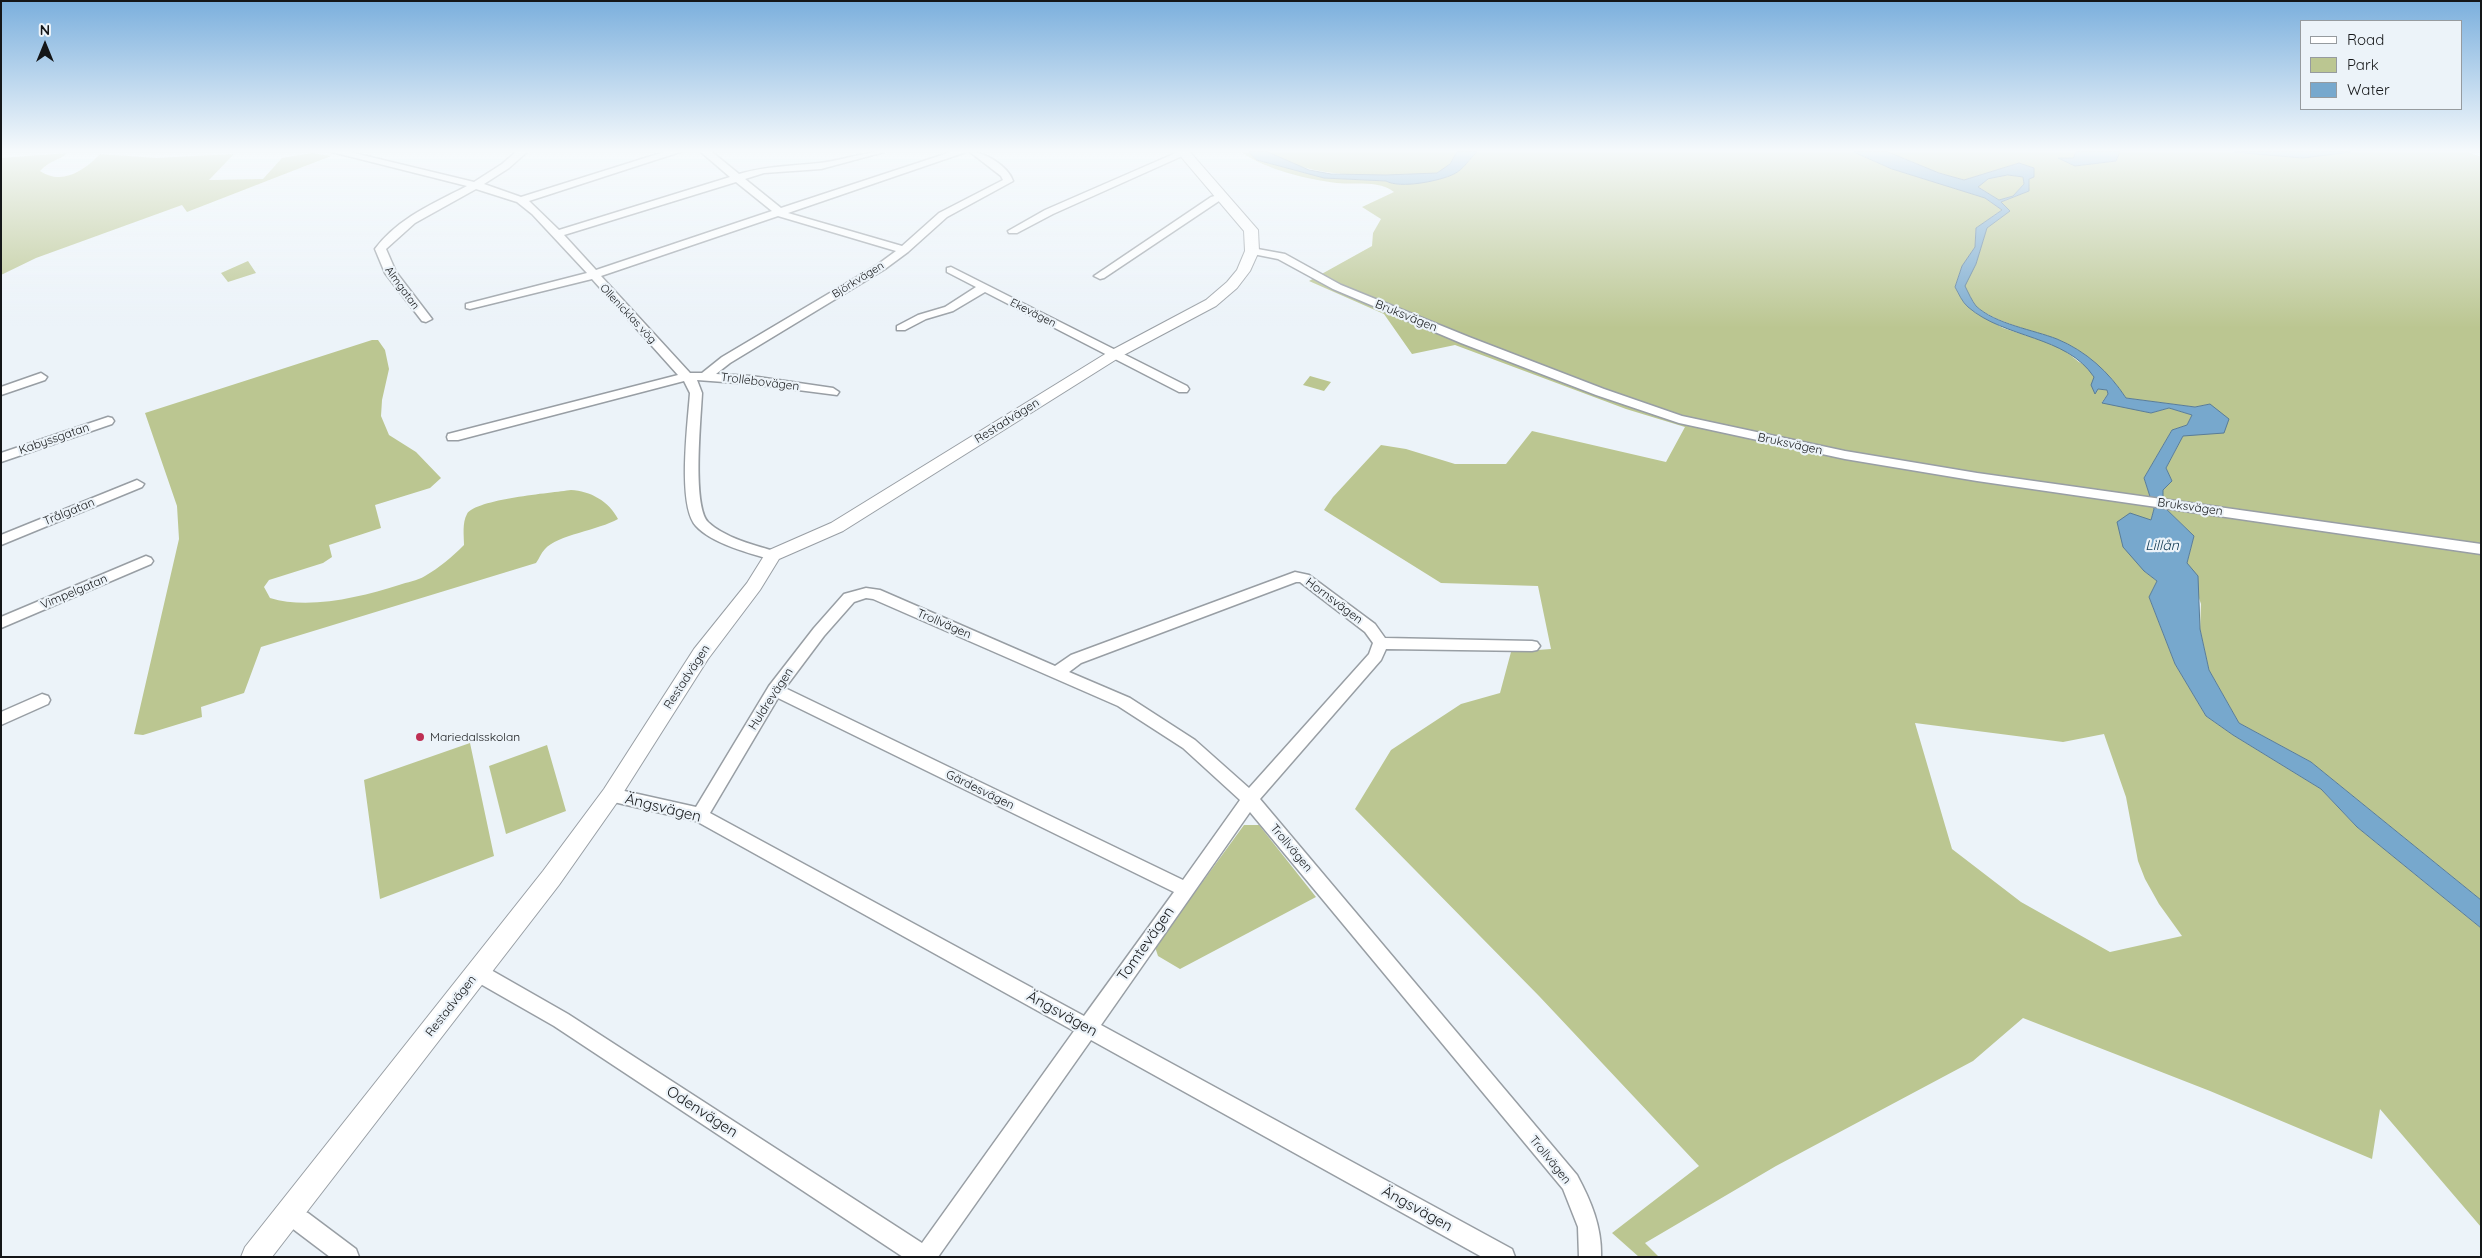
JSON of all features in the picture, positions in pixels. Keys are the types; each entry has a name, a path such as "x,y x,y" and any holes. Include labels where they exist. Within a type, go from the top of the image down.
{"street":[{"name":"Almgatan","path":"426,319 391,273 380,249 396,230 430,211"},
{"name":"Ollenicklas vög","path":"532,211 557,234 594,274 604,289 692,382 696,393 692,496 695,514 707,529 757,552 773,555"},
{"path":"557,234 631,211"},
{"path":"777,211 792,219 904,250"},
{"path":"470,306 594,274 787,211"},
{"name":"Björkvägen","path":"706,376 726,360 881,267 904,250 943,215 951,211"},
{"path":"1013,231 1052,211"},
{"path":"1100,276 1198,211"},
{"path":"1233,211 1250,230 1253,243 1252,251"},
{"name":"Restadvägen","path":"254,1257 552,878 610,796 701,654 745,599 773,555 837,527 1115,354 1183,320 1220,296 1243,271 1252,251"},
{"name":"Bruksvägen","path":"1252,251 1282,256 1337,287 1465,340 1600,392 1689,421 1845,455 1977,477 2481,549"},
{"name":"Ekevägen","path":"951,270 1183,389"},
{"path":"901,328 926,315 949,309 983,288"},
{"path":"454,437 687,376"},
{"name":"Trollebovägen","path":"687,376 751,380 833,392"},
{"path":"1,392 41,377"},
{"name":"Kabyssgatan","path":"1,458 108,421"},
{"name":"Trålgatan","path":"1,540 137,484"},
{"name":"Vimpelgatan","path":"1,623 146,560"},
{"name":"Hornsvägen","path":"1057,672 1076,659 1295,577 1304,578 1370,628 1381,643"},
{"name":"Trollvägen","path":"856,595 875,594 1124,702 1148,716 1210,761 1250,799 1570,1182 1583,1206 1589,1228 1590,1257"},
{"name":"Huldrevägen","path":"700,814 775,690 840,607 856,595"},
{"path":"1381,643 1532,646"},
{"name":"Tomtevägen","path":"924,1257 1250,799 1376,656 1381,643"},
{"name":"Gärdesvägen","path":"775,690 1185,889"},
{"path":"1,719 42,700"},
{"name":"Ängsvägen","path":"610,796 700,814 1504,1257"},
{"name":"Odenvägen","path":"477,972 561,1020 924,1257"},
{"path":"287,1216 300,1221 348,1257"}],"green space":[{"path":"1,211 166,211 36,258 1,275"},
{"path":"1368,211 2001,211 1976,228 1975,247 1962,266 1955,287 1976,313 2003,328 2064,350 2087,366 2094,377 2095,393 2097,389 2107,390 2108,394 2102,402 2151,413 2169,408 2192,415 2187,425 2172,430 2144,478 2154,509 2144,571 2157,581 2149,597 2175,664 2206,716 2233,735 2321,789 2357,827 2481,928 2481,1227 2380,1109 2372,1159 2210,1091 2023,1018 1973,1061 1776,1166 1645,1243 1659,1257 1639,1257 1612,1233 1699,1166 1539,996 1355,809 1391,750 1461,704 1500,693 1511,652 1551,649 1538,586 1441,583 1324,510 1333,497 1381,445 1406,449 1455,464 1506,464 1532,431 1666,462 1685,427 1626,409 1455,345 1412,354 1384,314 1309,281 1372,246 1373,233 1381,219","holes":["1915,723 2063,742 2104,734 2126,797 2138,861 2145,879 2159,904 2182,936 2110,952 2021,902 1952,849"]},
{"path":"2009,211 2481,211 2481,900 2311,762 2239,723 2209,670 2200,629 2201,604 2187,563 2194,536 2163,506 2163,490 2172,481 2166,468 2183,436 2210,404 2195,407 2126,398 2096,363 2078,350 2057,339 1993,317 1976,306 1964,286 1976,264 1987,228"},
{"path":"248,261 256,273 228,282 221,273"},
{"path":"372,340 378,340 385,350 389,369 382,400 381,416 389,435 416,452 441,478 430,488 375,505 381,528 329,545 332,557 323,563 269,580 264,587 270,598 301,603 352,598 419,579 440,566 464,545 465,518 473,509 484,504 571,490 585,492 598,498 610,507 618,519 568,536 551,544 536,563 261,647 244,693 201,707 202,717 143,735 134,734 179,539 177,506 145,413"},
{"path":"1310,376 1331,382 1324,391 1303,385"},
{"path":"470,743 494,856 380,899 364,780"},
{"path":"547,745 566,811 506,834 489,766"},
{"path":"1244,825 1259,825 1316,897 1180,969 1158,956 1155,947"}],"water":[{"name":"Lillån","path":"2001,211 2010,211 1987,228 1976,264 1965,286 1976,306 2004,322 2057,339 2078,350 2104,371 2126,398 2195,407 2210,404 2229,419 2224,433 2183,436 2166,468 2172,481 2163,490 2163,506 2194,536 2187,563 2198,576 2200,629 2209,670 2239,723 2311,762 2481,900 2481,928 2357,827 2321,789 2233,735 2206,716 2175,664 2149,597 2157,581 2144,571 2123,547 2117,522 2130,513 2151,520 2154,509 2144,478 2172,430 2187,425 2192,415 2169,408 2151,413 2102,403 2108,394 2107,390 2098,389 2095,394 2091,385 2094,377 2082,363 2052,345 1999,326 1968,307 1955,287 1962,266 1975,247 1976,228"}],"place":[{"name":"Mariedalsskolan","path":"420,737"}]}
